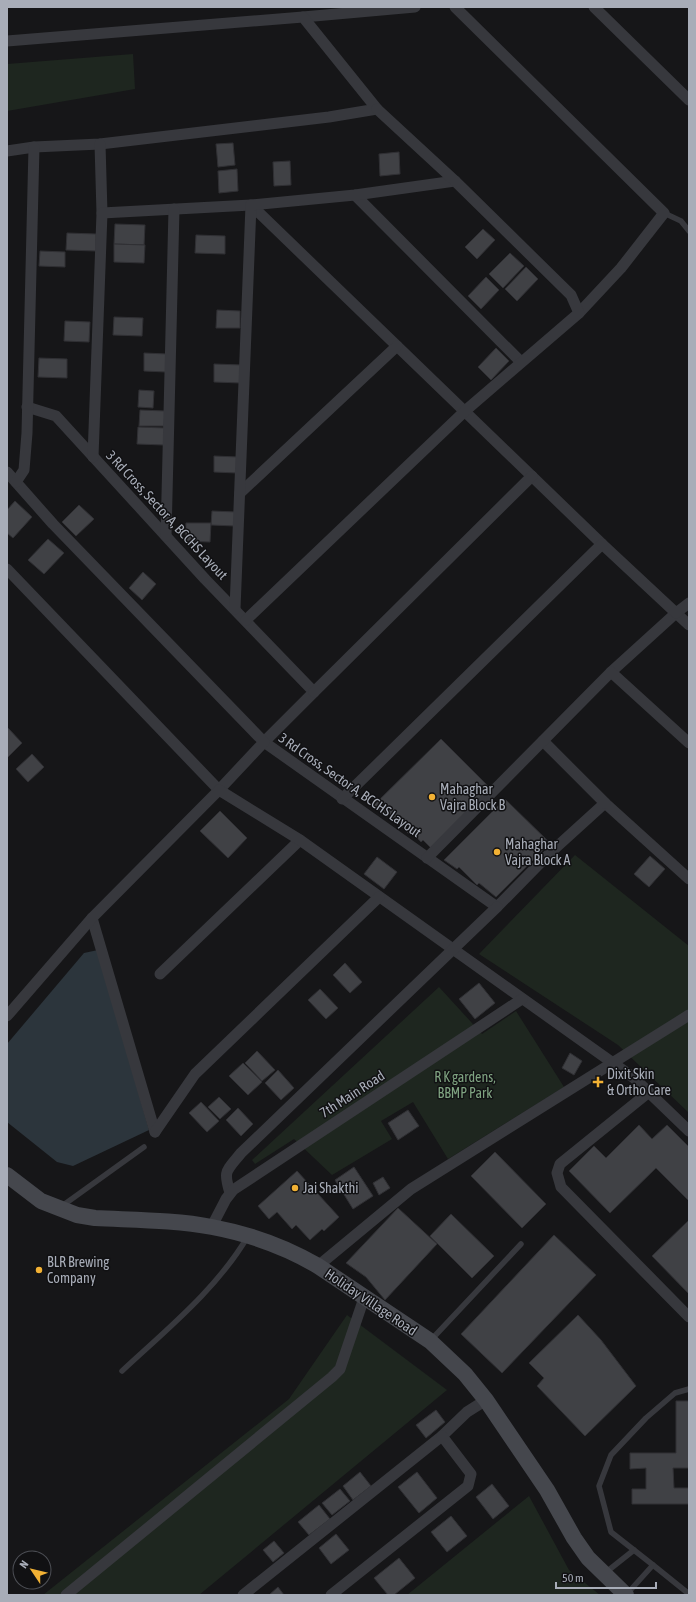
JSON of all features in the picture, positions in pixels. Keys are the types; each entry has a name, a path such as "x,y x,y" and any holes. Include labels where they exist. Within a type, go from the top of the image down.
{"street":[{"path":"7,41 415,7"},
{"path":"246,620 465,411 579,312 621,268 664,213 455,7"},
{"path":"594,7 689,100"},
{"path":"303,17 377,109 455,181 571,296 579,312"},
{"path":"7,151 34,147 100,144 329,117 377,109"},
{"path":"93,457 102,213 100,144"},
{"path":"16,482 24,470 34,147"},
{"path":"102,213 251,205 355,195 455,181"},
{"path":"355,195 521,362"},
{"path":"251,205 602,544 689,625"},
{"path":"235,609 251,205"},
{"path":"166,536 174,209"},
{"path":"240,493 398,346"},
{"name":"3 Rd Cross, Sector A, BCCHS Layout","path":"27,407 56,416 166,536 314,692 264,742 342,799 497,907"},
{"path":"7,472 53,524 264,742 219,790 92,918 7,1016"},
{"path":"314,692 532,476"},
{"path":"342,799 602,544"},
{"path":"7,569 219,790 300,840 634,1078 689,1131"},
{"path":"427,858 611,672 689,603"},
{"path":"611,672 689,743"},
{"path":"543,740 605,803 689,879"},
{"path":"230,1194 225,1177 227,1171 240,1154 451,949 497,907 551,852 605,803"},
{"path":"160,974 300,840"},
{"path":"92,918 155,1132 195,1074 379,897"},
{"name":"7th Main Road","path":"212,1226 230,1194 522,999"},
{"path":"318,1266 411,1189 689,1016"},
{"path":"649,1092 560,1164 557,1173 561,1187 689,1317"},
{"name":"Holiday Village Road","path":"7,1175 41,1201 58,1208 96,1218 212,1226 248,1236 300,1255 430,1341 465,1374 486,1400 548,1490 574,1538 604,1575 626,1595"},
{"path":"66,1595 332,1377 340,1368 364,1298"},
{"path":"243,1595 442,1436 467,1412 486,1400"},
{"path":"331,1595 468,1486 470,1474 442,1436"}],"lane":[{"path":"664,213 681,221 689,231"},
{"path":"58,1208 144,1146"},
{"path":"122,1371 198,1299 238,1253 248,1236"},
{"path":"430,1341 521,1244"},
{"path":"689,1389 675,1393 641,1423 611,1455 598,1486 611,1532 689,1594"},
{"path":"604,1575 634,1550"},
{"path":"626,1595 653,1565"}],"green space":[{"path":"133,54 135,89 7,111 7,64"},
{"path":"575,855 689,946 689,1113 618,1045 479,954"},
{"name":"R K gardens, BBMP Park","path":"439,987 482,1034 516,1011 564,1087 448,1159 413,1102 381,1121 392,1139 332,1175 294,1139 255,1164 252,1160"},
{"path":"347,1315 447,1390 199,1595 43,1595 49,1590 52,1590 52,1588 289,1399"},
{"path":"529,1496 569,1570 600,1595 407,1595"}],"shaded area":[{"path":"98,950 149,1130 73,1166 57,1162 7,1122 7,1044 84,953"}],"building":[{"path":"233,143 235,165 218,167 216,144"},
{"path":"399,152 400,174 380,176 379,154"},
{"path":"290,161 291,185 274,186 273,162"},
{"path":"237,169 238,191 219,193 218,171"},
{"path":"115,224 145,225 144,245 114,244"},
{"path":"483,229 495,240 477,259 465,247"},
{"path":"67,233 96,234 96,251 66,250"},
{"path":"196,235 225,236 225,254 195,253"},
{"path":"114,244 145,245 144,263 114,262"},
{"path":"40,251 65,252 65,267 39,266"},
{"path":"510,253 524,266 503,288 489,274"},
{"path":"526,267 538,279 517,301 505,289"},
{"path":"486,277 499,290 481,309 468,296"},
{"path":"217,310 240,311 240,328 216,328"},
{"path":"114,317 143,318 142,336 113,335"},
{"path":"65,321 90,322 89,342 64,341"},
{"path":"496,348 509,361 491,380 478,367"},
{"path":"144,353 167,354 166,372 144,371"},
{"path":"39,358 67,359 67,378 38,377"},
{"path":"214,364 242,365 241,383 214,382"},
{"path":"139,390 154,391 153,408 138,407"},
{"path":"140,410 165,411 164,426 139,426"},
{"path":"138,427 165,428 164,445 137,444"},
{"path":"214,456 238,457 237,473 214,472"},
{"path":"15,501 32,517 13,538 7,533 7,510"},
{"path":"79,505 94,519 76,536 62,522"},
{"path":"212,511 236,512 235,526 211,525"},
{"path":"186,523 211,523 210,542 185,541"},
{"path":"48,539 64,553 44,574 28,560"},
{"path":"143,572 156,584 142,600 129,588"},
{"path":"8,728 22,743 7,758 7,729"},
{"name":"Mahaghar Vajra Block B","path":"441,739 490,788 431,848 423,840 421,842 412,832 409,834 389,814 387,817 373,806"},
{"path":"32,754 44,767 28,782 16,769"},
{"name":"Mahaghar Vajra Block A","path":"505,799 550,843 496,897 479,883 477,885 459,867 457,869 444,860"},
{"path":"220,811 247,838 228,858 200,831"},
{"path":"650,856 665,869 649,887 634,874"},
{"path":"377,857 397,872 384,889 364,874"},
{"path":"345,963 362,982 350,993 333,975"},
{"path":"479,983 495,1003 475,1019 459,999"},
{"path":"320,989 338,1008 326,1019 308,1000"},
{"path":"257,1051 275,1070 262,1081 245,1063"},
{"path":"570,1053 582,1061 574,1075 562,1068"},
{"path":"243,1063 262,1082 248,1095 229,1076"},
{"path":"278,1070 294,1088 281,1100 265,1083"},
{"path":"219,1097 231,1109 220,1119 208,1107"},
{"path":"201,1102 219,1121 207,1132 189,1113"},
{"path":"238,1108 253,1124 241,1136 226,1120"},
{"path":"408,1110 419,1126 398,1140 388,1123"},
{"path":"639,1125 652,1139 667,1125 689,1147 689,1201 656,1168 610,1213 569,1171 594,1146 606,1158"},
{"path":"495,1152 546,1204 522,1228 471,1176"},
{"path":"354,1167 373,1196 353,1209 335,1180"},
{"name":"Jai Shakthi","path":"297,1171 339,1217 324,1231 322,1229 310,1240 296,1225 292,1229 277,1212 269,1219 258,1206"},
{"path":"383,1177 390,1188 379,1195 373,1183"},
{"path":"398,1208 437,1244 385,1300 366,1277 346,1263"},
{"path":"451,1214 494,1256 472,1278 430,1236"},
{"path":"689,1220 689,1294 652,1256"},
{"path":"554,1235 596,1275 502,1373 461,1334"},
{"path":"578,1315 601,1340 636,1386 585,1436 537,1386 544,1378 529,1363"},
{"path":"676,1401 689,1401 689,1468 673,1468 674,1488 689,1488 689,1504 632,1504 632,1489 646,1489 646,1468 630,1469 630,1453 676,1453"},
{"path":"436,1410 445,1422 426,1438 416,1425"},
{"path":"360,1472 371,1486 353,1500 343,1486"},
{"path":"417,1472 437,1498 419,1513 398,1487"},
{"path":"492,1484 509,1506 493,1519 476,1497"},
{"path":"340,1489 350,1501 332,1515 322,1503"},
{"path":"319,1505 330,1519 309,1535 298,1522"},
{"path":"451,1516 467,1536 447,1552 431,1532"},
{"path":"336,1534 349,1550 331,1564 319,1548"},
{"path":"274,1541 284,1553 273,1562 263,1550"},
{"path":"399,1558 415,1578 394,1595 388,1595 374,1578"},
{"path":"278,1587 284,1595 269,1595"}],"place":[{"name":"Mahaghar Vajra Block B","path":"432,797"},
{"name":"Mahaghar Vajra Block A","path":"497,852"},
{"name":"Dixit Skin & Ortho Care","path":"598,1082"},
{"name":"Jai Shakthi","path":"295,1188"},
{"name":"BLR Brewing Company","path":"39,1270"}]}
